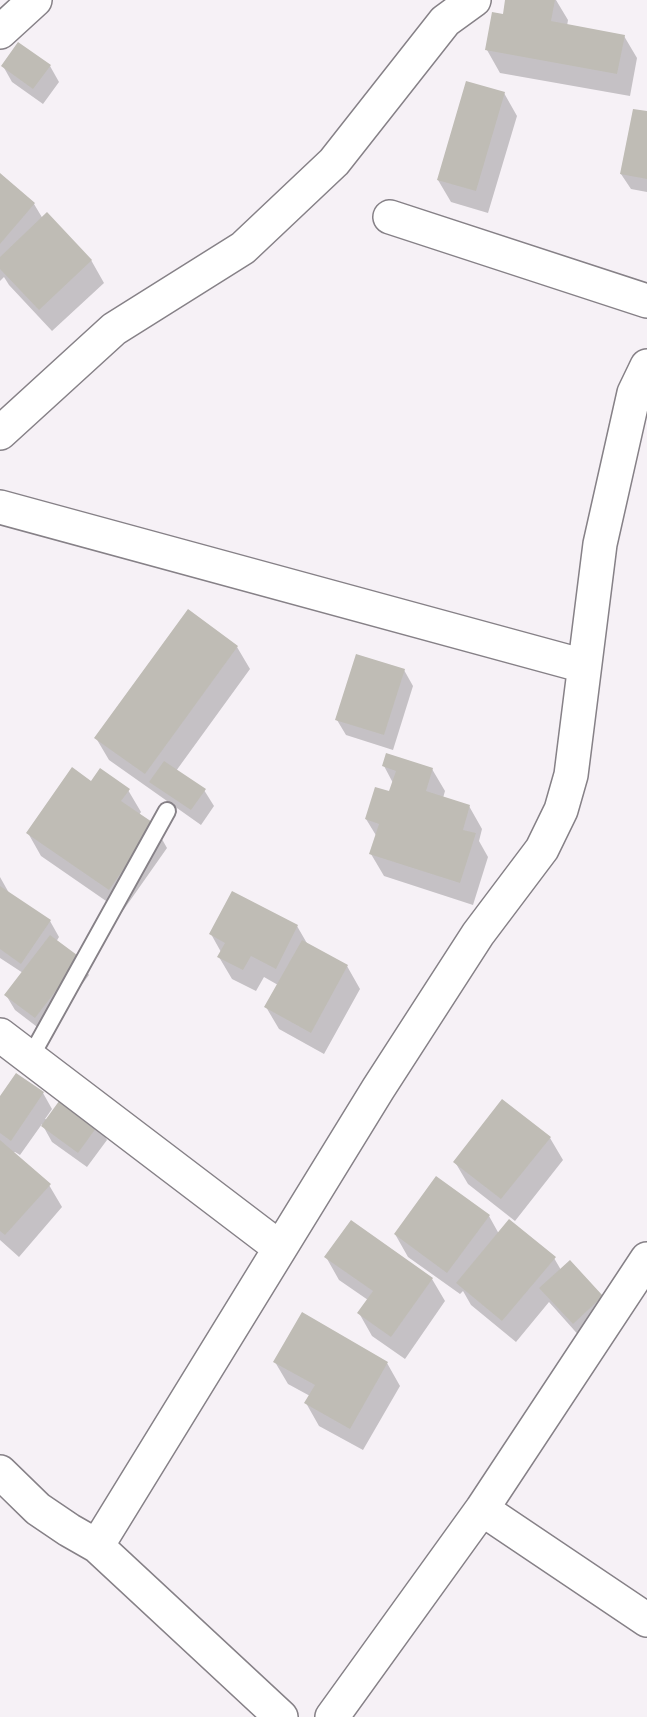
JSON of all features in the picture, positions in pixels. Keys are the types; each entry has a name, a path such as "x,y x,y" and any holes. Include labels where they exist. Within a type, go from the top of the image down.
{"street":[{"path":"0,32 35,0"},
{"path":"0,433 114,329 243,248 334,162 445,21 474,0"},
{"path":"390,217 647,301"},
{"path":"97,1546 378,1089 478,934 542,849 561,810 571,775 600,544 634,393 647,366"},
{"path":"0,507 584,666"},
{"path":"0,1035 280,1248"},
{"path":"332,1717 634,1302 647,1259"},
{"path":"0,1472 38,1509 97,1546 281,1717"},
{"path":"482,1509 647,1620"}],"lane":[{"path":"30,1058 167,811"}],"building":[{"path":"505,0 555,0 551,21 625,35 617,74 485,50 492,12 503,14"},
{"path":"18,42 51,65 33,89 1,66"},
{"path":"466,81 505,92 476,191 437,180"},
{"path":"633,109 647,111 647,179 620,174"},
{"path":"0,173 35,203 0,244"},
{"path":"47,212 92,260 39,310 0,269 0,257"},
{"path":"188,609 238,646 145,774 94,738"},
{"path":"356,654 405,669 384,735 335,720"},
{"path":"386,753 433,768 426,791 470,805 463,830 476,833 460,883 369,854 379,824 365,819 375,787 389,791 396,771 382,766"},
{"path":"164,761 206,789 191,810 149,782"},
{"path":"72,767 91,781 100,768 130,789 121,801 155,824 109,890 26,833"},
{"path":"0,886 51,920 21,964 0,949"},
{"path":"232,891 298,925 276,969 251,956 243,970 217,957 225,943 209,934"},
{"path":"50,935 81,958 35,1018 4,995"},
{"path":"302,940 348,965 311,1033 264,1007"},
{"path":"16,1073 44,1092 11,1141 0,1133 0,1096"},
{"path":"62,1097 99,1124 78,1153 41,1126"},
{"path":"502,1099 551,1137 501,1199 453,1162"},
{"path":"0,1140 51,1184 5,1235 0,1231"},
{"path":"436,1176 490,1215 447,1273 394,1234"},
{"path":"509,1219 556,1257 502,1321 456,1283"},
{"path":"351,1220 433,1278 391,1337 357,1313 373,1291 324,1257"},
{"path":"570,1260 603,1296 573,1324 539,1288"},
{"path":"302,1312 388,1362 350,1429 304,1403 315,1385 273,1362"}]}
